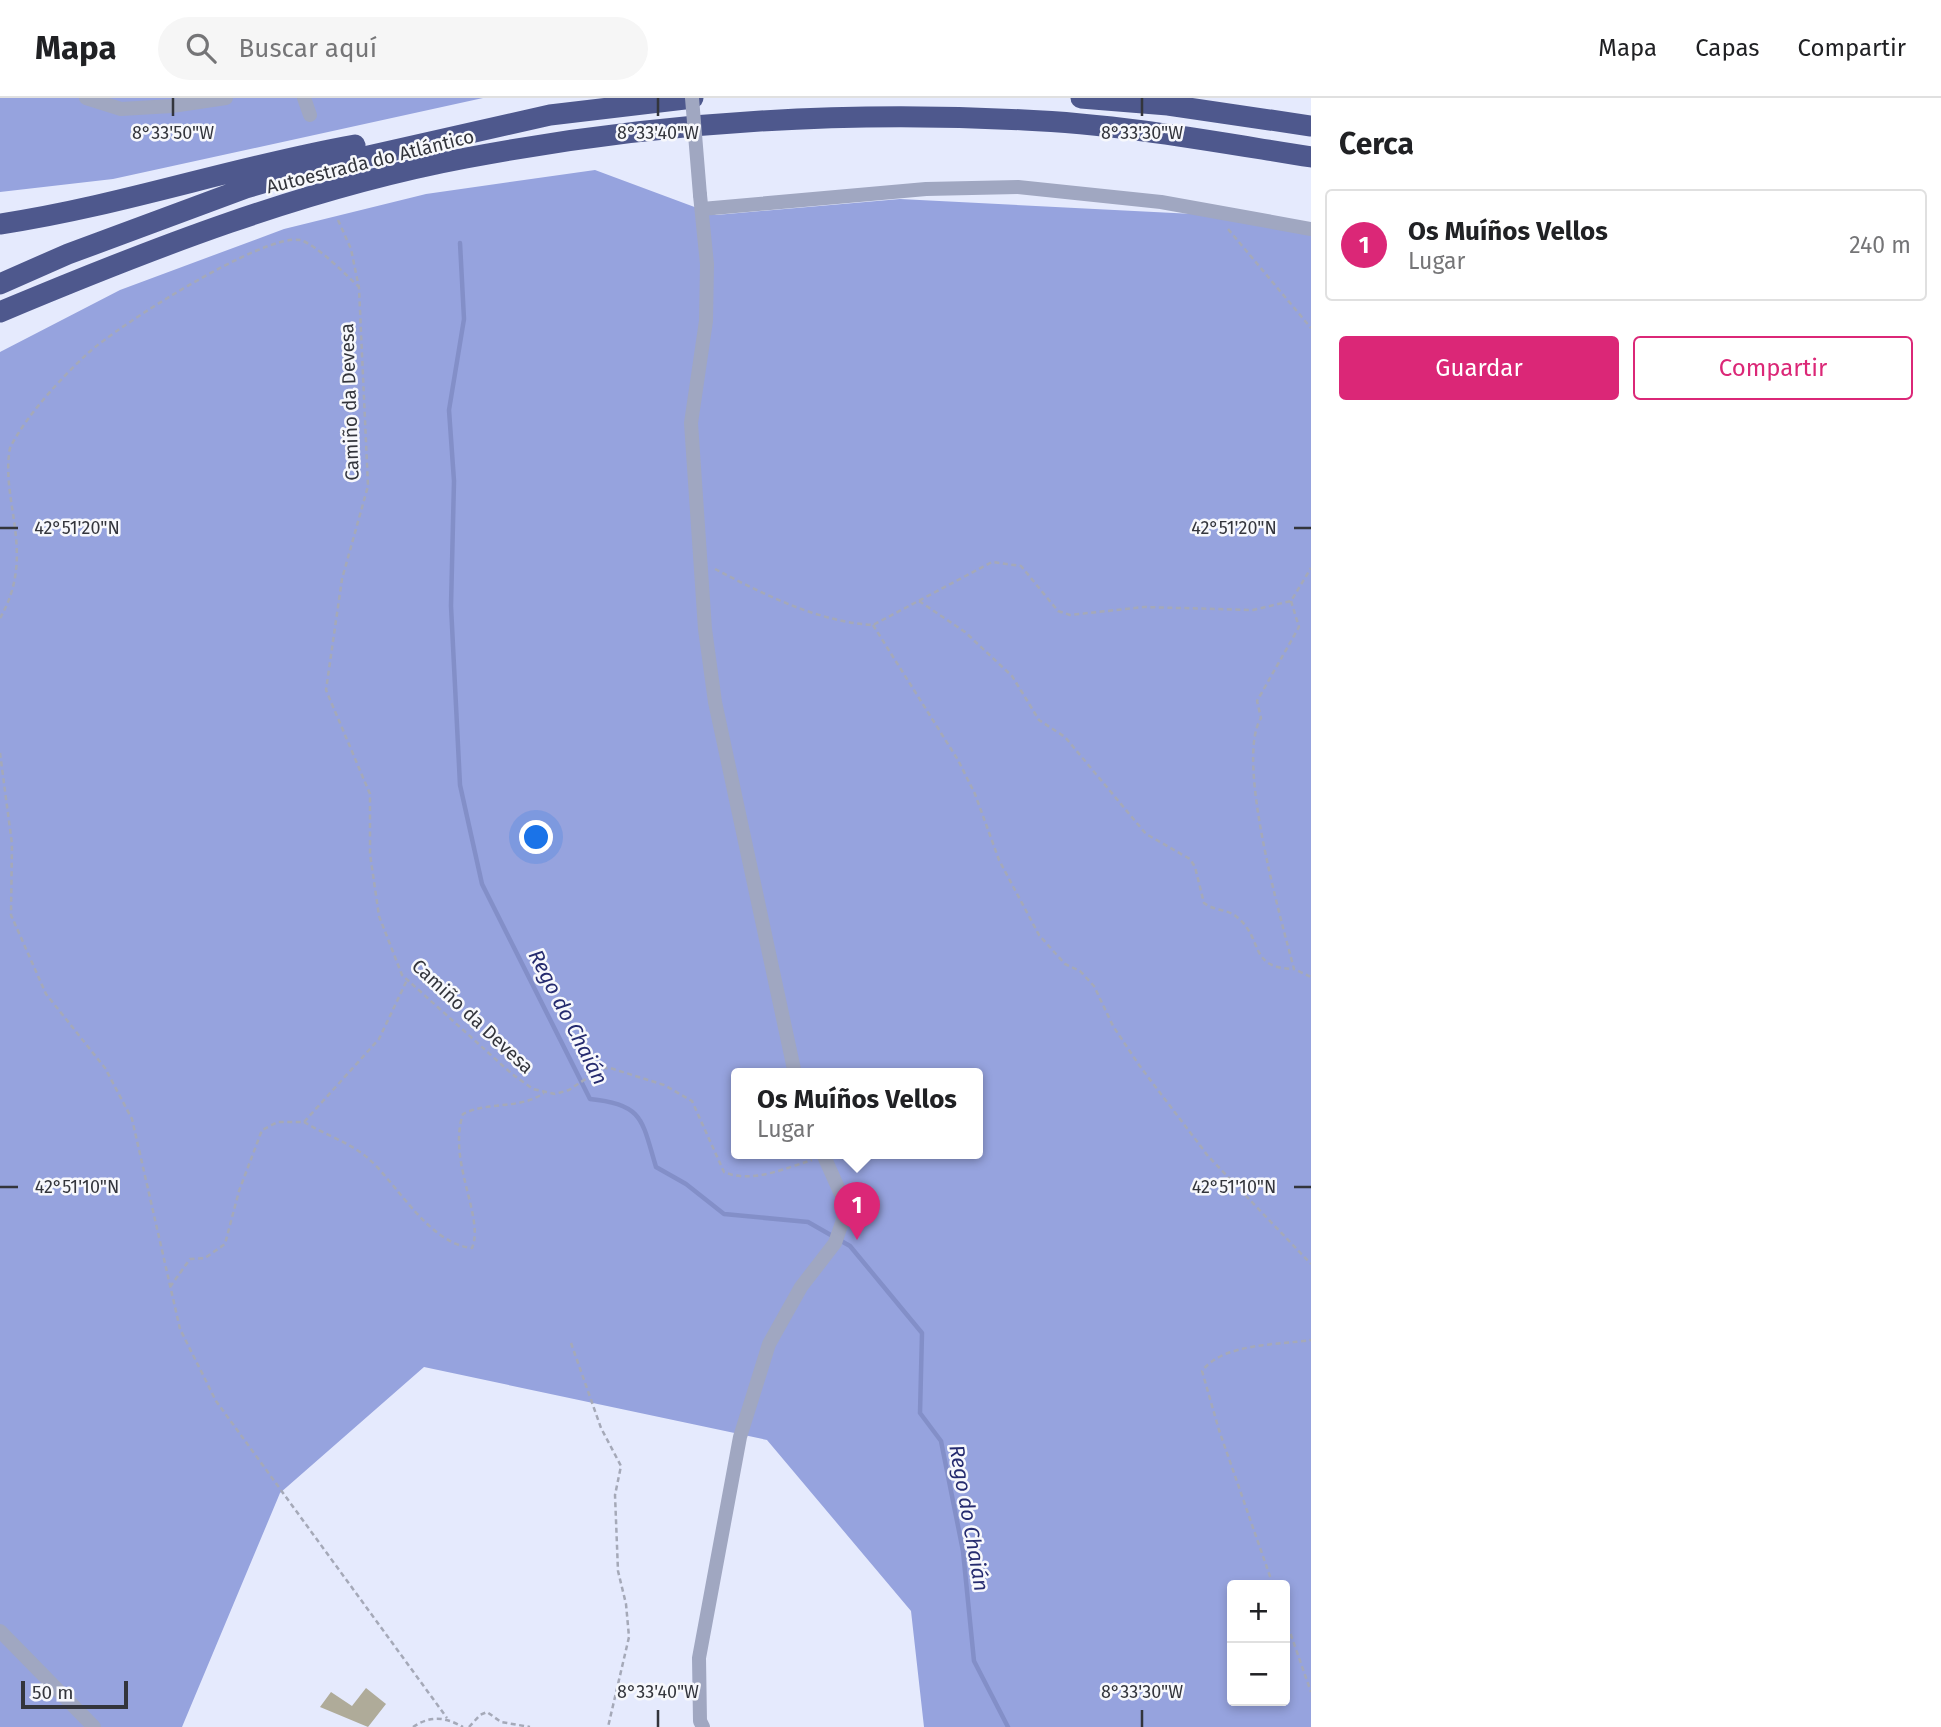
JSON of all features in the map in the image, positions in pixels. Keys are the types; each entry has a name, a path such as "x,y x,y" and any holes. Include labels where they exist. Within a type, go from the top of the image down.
{"highway":[{"name":"Autoestrada do Atlántico","path":"0,284 68,254 246,188 311,169 551,115 692,98"},
{"path":"1081,98 1168,105 1311,126"},
{"path":"0,224 54,216 303,154 502,116 551,115"},
{"name":"Autoestrada do Atlántico","path":"0,312 99,270 259,213 384,177 465,158 682,126 842,116 1026,120 1170,135 1311,157"},
{"path":"0,321 99,270"}],"street":[{"path":"86,98 121,109 172,106 226,98"},
{"path":"304,98 310,115"},
{"path":"692,98 707,264 706,321 691,408 701,562 715,702 794,1068"},
{"path":"701,202 926,188 1018,187 1080,192 1214,211 1311,229"},
{"path":"703,1727 700,1721 699,1658 740,1437 769,1344 801,1287 838,1237 845,1214 844,1201 825,1159"},
{"path":"0,1631 94,1727"}],"path":[{"path":"1214,211 1311,328"},
{"name":"Camiño da Devesa","path":"338,220 351,249 359,288 368,485 342,579 326,690 370,794 370,854 379,916 402,975 512,1074 533,1089 555,1094 569,1090 595,1072 610,1068 664,1085 692,1101 724,1172 733,1176 755,1176 810,1159"},
{"path":"2,483 10,448 42,403 88,352 191,284 281,240 302,240 359,288"},
{"path":"0,618 15,570 14,539 4,494"},
{"path":"701,562 767,596 854,624 873,625 992,562 1021,566 1058,611 1070,615 1144,607 1253,610 1291,601 1311,568"},
{"path":"919,601 965,632 1012,676 1039,720 1065,737 1146,834 1190,859 1195,867 1204,903 1241,919 1266,963 1279,969 1294,969 1311,978"},
{"path":"1291,601 1299,626 1258,701 1261,718 1255,728 1254,762 1263,853 1294,969"},
{"path":"873,625 964,771 999,860 1039,935 1065,964 1080,971 1094,986 1113,1026 1208,1156 1311,1264"},
{"path":"0,753 12,844 10,915 46,994 105,1068 132,1119 180,1329 216,1401 447,1718 463,1727"},
{"path":"304,1122 379,1039 407,980"},
{"path":"170,1287 190,1259 205,1258 225,1244 239,1191 262,1130 278,1122 304,1122 331,1139 354,1148 450,1242 472,1248 475,1225 459,1158 458,1129 463,1114 473,1109 517,1104 545,1092"},
{"path":"1271,1580 1219,1430 1202,1371 1210,1361 1236,1351 1311,1340"},
{"path":"570,1343 601,1428 621,1466 615,1494 618,1571 626,1604 629,1637 608,1727"},
{"path":"1290,1632 1311,1692"},
{"path":"469,1727 487,1712 501,1722 530,1727"},
{"path":"413,1727 421,1721 447,1718"}],"shaded area":[{"path":"0,98 483,98 113,179 0,192"},
{"path":"595,170 716,215 900,199 1213,215 1311,233 1311,1727 924,1727 911,1611 767,1440 424,1367 280,1493 182,1727 0,1727 0,352 120,290 284,229 426,194"}],"building":[{"path":"366,1688 386,1704 368,1727 320,1707 331,1692 352,1706"}],"waterway":[{"name":"Rego do Chaián","path":"460,243 464,319 449,410 454,481 451,606 460,785 482,884 590,1099 621,1105 638,1118 656,1167 686,1184 724,1214 808,1222 850,1246 922,1333 920,1413 941,1441 963,1551 974,1661 1008,1727"}],"place":[{"name":"Os Muíños Vellos","path":"857,1240"}]}
